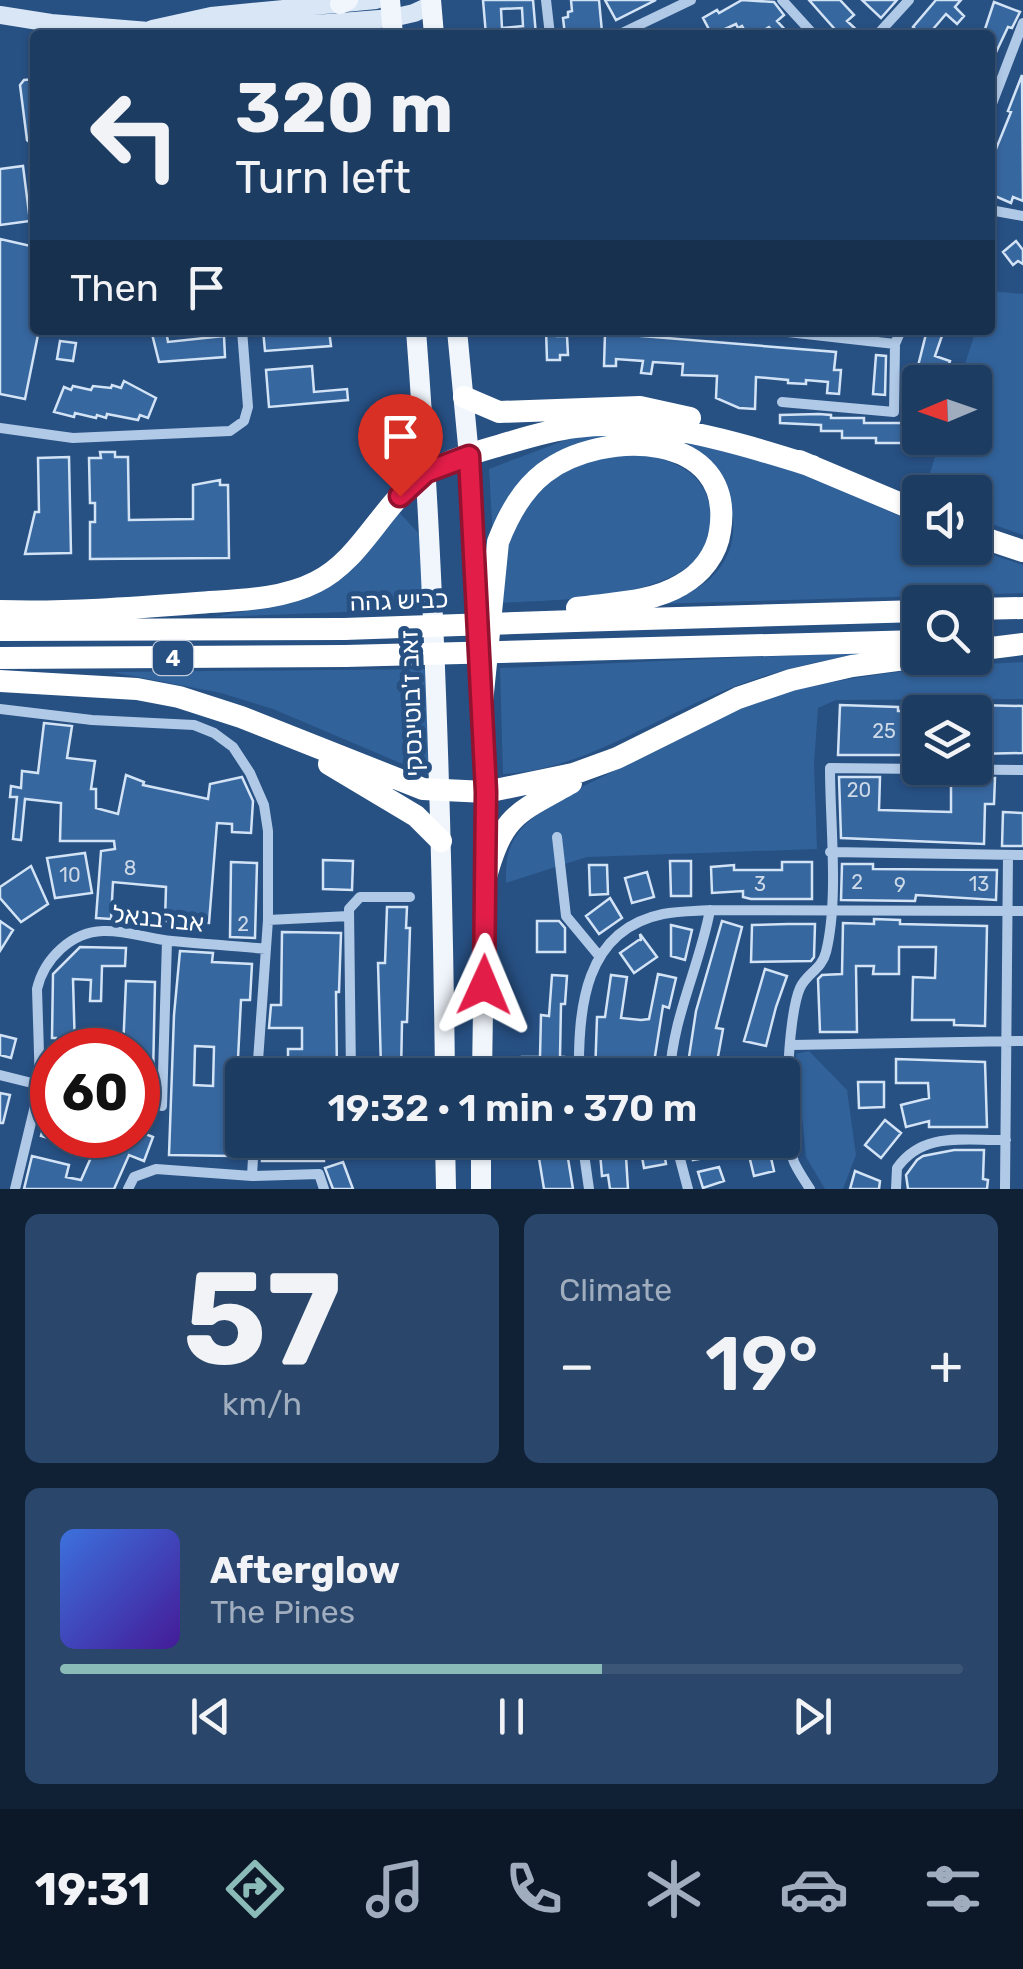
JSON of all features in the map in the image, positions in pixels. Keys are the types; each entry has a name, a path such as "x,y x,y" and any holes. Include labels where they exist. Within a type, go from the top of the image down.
{"highway":[{"path":"464,396 499,412 611,406 699,420 902,504"},
{"path":"0,611 145,607 272,596 296,590 330,574 426,472 550,431 630,424 720,438 812,466"},
{"path":"482,703 498,542 528,489 564,461 600,446 624,443 663,447 696,464 715,490 720,506 720,537 706,564 695,576 667,592 576,615"},
{"path":"992,540 1023,552"},
{"path":"992,609 1023,608"},
{"name":"כביש גהה","path":"0,630 344,629 576,615 902,611"},
{"path":"992,640 1023,641"},
{"name":"4","path":"0,658 345,656 902,641"},
{"path":"992,647 1023,641"},
{"path":"486,880 496,841 510,821 617,758 738,698 790,680 902,659"},
{"path":"0,681 137,689 206,705 406,783 440,792 486,792 558,778 617,758"},
{"path":"266,727 416,816 441,842"}],"main road":[{"path":"425,2 433,30"},
{"name":"זאב ז'בוטינסקי","path":"416,335 440,792 444,1058"},
{"path":"458,335 469,456 486,792 482,1058"},
{"path":"445,1158 446,1189"},
{"path":"481,1189 482,1158"}],"street":[{"path":"213,28 344,2 376,0"},
{"path":"546,0 549,30"},
{"path":"630,30 691,0"},
{"path":"782,0 809,30"},
{"path":"882,30 909,0"},
{"path":"0,15 50,23 213,28 392,18 414,14 425,2"},
{"path":"655,20 656,30"},
{"path":"324,24 345,30"},
{"path":"995,96 1023,24"},
{"path":"995,211 1023,216"},
{"path":"0,428 73,438 230,431 244,421 248,408 242,335"},
{"path":"815,335 895,344"},
{"path":"887,335 895,344"},
{"path":"782,402 894,412 895,344 899,335"},
{"path":"0,709 92,720 194,725 233,747 264,805 268,831 268,920 258,1058"},
{"path":"810,1189 794,1161 787,1108 800,986 819,969 826,953 831,910 830,768 1023,770"},
{"path":"557,837 566,916 600,957"},
{"path":"830,852 1023,855"},
{"path":"1005,1189 1008,855"},
{"path":"352,1058 349,909 360,898 410,897"},
{"path":"672,1058 710,910"},
{"path":"579,1058 580,1012 591,970 622,932 661,914 710,910 1023,910"},
{"path":"268,920 349,916"},
{"name":"אברבנאל","path":"38,1028 40,976 71,940 103,931 266,949"},
{"path":"162,1106 167,941"},
{"path":"791,1044 1023,1041"},
{"path":"0,1075 30,1083"},
{"name":"אברבנאל","path":"15,1189 30,1127"},
{"path":"896,1189 897,1168 918,1146 935,1141 1006,1140"},
{"path":"252,1176 253,1158"},
{"path":"585,1158 590,1189"},
{"path":"680,1158 688,1189"},
{"path":"128,1189 134,1177 156,1169 252,1176 319,1174 324,1189"},
{"path":"226,1174 226,1189"}],"shaded area":[{"path":"995,291 1023,294 1023,535 992,524 992,475 929,475 936,455 992,455 992,365 965,365 974,335 995,335"},
{"path":"626,435 583,445 493,539 489,469 571,438"},
{"path":"682,439 791,468 902,517 902,565 992,565 992,555 1023,565 1023,593 992,594 992,585 902,585 902,597 655,604 705,583 725,560 732,542 730,503 711,467"},
{"path":"642,454 685,469 706,494 710,506 709,538 694,562 668,578 635,589 561,600 501,603 510,539 539,492 561,474 586,462"},
{"path":"398,511 422,537 423,609 214,617 292,602"},
{"path":"871,652 754,679 586,755 531,771 503,774 500,668"},
{"path":"1023,662 1023,699 902,695 902,700 836,700 818,708 814,764 817,849 587,857 506,883 514,839 546,809 586,785 744,707 795,690 902,673 992,675 992,664"},
{"path":"425,669 431,776 273,709 221,693 111,672"},
{"path":"809,1051 847,1090 856,1155 843,1189 825,1189 806,1157 800,1058 796,1054"}],"building":[{"path":"483,0 533,0 536,30 486,30","holes":["522,8 523,26 502,28 501,9"]},
{"path":"571,0 599,0 602,30 564,30 563,18 572,11"},
{"path":"605,0 656,0 616,20"},
{"path":"742,0 774,2 784,15 777,21 785,30 744,30 736,24 709,30 703,18 717,10 719,13"},
{"path":"809,0 840,0 854,15 847,21 857,30 836,30"},
{"path":"862,0 897,0 881,18"},
{"path":"936,0 961,0 955,7 964,16 957,24 946,14 936,30 913,27"},
{"path":"994,2 1020,12 995,54 995,30 985,30"},
{"path":"1022,75 1023,201 1013,197 1011,203 995,196 995,149 1011,112 1008,111"},
{"path":"30,79 30,143 20,85"},
{"path":"23,166 30,221 0,225 0,169"},
{"path":"0,239 30,246 30,335 38,335 25,399 0,394"},
{"path":"1016,241 1023,250 1023,264 1018,261 1013,265 1003,252"},
{"path":"152,335 167,335 168,342 224,336 225,357 159,362"},
{"path":"263,335 330,335 331,346 265,351"},
{"path":"546,335 567,336 568,355 560,355 560,360 547,360"},
{"path":"605,335 629,335 836,352 834,370 841,370 839,394 827,393 828,382 788,383 756,377 755,409 739,408 716,398 717,376 682,375 683,364 653,362 651,374 641,373 643,361 616,359 616,366 604,366"},
{"path":"926,335 942,335 935,356 950,361 949,365 918,365"},
{"path":"60,341 76,343 73,361 57,359"},
{"path":"876,355 886,356 885,395 873,394"},
{"path":"312,366 314,392 347,389 348,400 269,407 266,370"},
{"path":"124,381 156,398 148,418 107,414 106,418 96,418 75,413 74,417 54,412 64,387 121,388"},
{"path":"780,415 864,418 864,423 902,423 902,443 842,438 842,431 821,431 821,425 780,423"},
{"path":"100,452 128,457 129,520 193,519 193,485 220,480 220,485 228,485 229,558 90,559 90,522 95,522 95,503 90,503 89,458 101,458"},
{"path":"69,457 71,553 25,554 35,512 39,512 38,458"},
{"path":"840,705 898,707 902,711 902,755 838,755"},
{"path":"992,705 1023,706 1023,753 992,754"},
{"path":"44,723 72,726 67,758 95,761 91,789 96,789 96,808 118,814 126,775 144,782 143,785 208,799 210,784 242,777 253,801 251,833 232,832 232,824 217,823 209,923 165,921 166,887 113,882 111,919 96,918 101,851 115,849 114,841 60,841 61,803 25,799 21,840 13,839 17,797 10,797 11,786 21,788 22,771 38,773"},
{"path":"839,777 880,777 879,810 951,812 951,785 992,785 995,778 994,804 985,804 984,844 841,838"},
{"path":"1003,812 1023,813 1023,846 1002,846"},
{"path":"85,853 92,893 55,898 47,858"},
{"path":"323,860 353,861 352,890 323,889"},
{"path":"670,861 691,861 691,896 671,896"},
{"path":"231,862 257,863 255,938 230,937"},
{"path":"782,862 812,862 812,899 751,899 743,897 743,891 712,893 711,867 782,870"},
{"path":"842,864 873,864 873,869 997,870 996,900 916,895 915,901 841,900"},
{"path":"589,865 607,865 608,894 590,895"},
{"path":"31,866 48,904 21,922 0,898 0,887"},
{"path":"647,872 654,897 632,903 625,878"},
{"path":"610,898 622,918 599,934 586,916"},
{"path":"387,907 407,907 407,1022 402,1022 401,1058 381,1058 378,963 385,963"},
{"path":"874,919 900,920 900,924 987,926 985,1026 954,1025 954,1020 912,1020 913,977 935,978 936,947 899,947 899,974 873,974 874,966 856,966 857,1032 820,1032 818,979 822,975 842,974 843,923 874,924"},
{"path":"0,921 13,930 0,951"},
{"path":"537,921 559,921 565,928 565,952 537,952"},
{"path":"722,921 742,927 716,1028 723,1029 718,1058 689,1057 696,1011"},
{"path":"815,924 811,961 751,962 752,925"},
{"path":"671,925 692,930 685,960 671,956"},
{"path":"282,932 341,933 336,992 337,1058 288,1058 288,1049 302,1049 302,1028 269,1028 271,1005 281,1005"},
{"path":"640,934 657,957 634,973 620,953 641,941"},
{"path":"80,947 126,948 125,966 102,966 101,1001 90,1001 91,980 73,979 74,1028 52,1028 53,974"},
{"path":"180,951 213,953 212,962 252,964 250,1000 241,1000 238,1058 225,1058 225,1156 169,1155","holes":["195,1046 214,1047 213,1086 194,1085"]},
{"path":"765,969 787,976 766,1046 744,1041"},
{"path":"658,974 676,978 669,1008 663,1006 655,1058 596,1058 597,1017 605,1017 611,975 627,977 621,1018 649,1019"},
{"path":"552,975 567,976 565,1004 561,1004 560,1057 564,1058 522,1058 540,1057 541,1015 549,1016"},
{"path":"126,981 155,982 154,1028 124,1028"},
{"path":"0,1035 16,1039 11,1058 0,1055"},
{"path":"896,1059 985,1062 987,1127 929,1127 929,1121 906,1127 901,1105 929,1098 928,1083 896,1083"},
{"path":"858,1082 884,1082 884,1107 859,1108"},
{"path":"0,1093 10,1095 3,1123 0,1123"},
{"path":"885,1120 901,1133 881,1158 865,1145"},
{"path":"954,1150 984,1150 983,1179 988,1180 987,1189 908,1189 906,1175 917,1160"},
{"path":"32,1158 69,1165 66,1177 81,1180 91,1158 128,1158 114,1189 24,1189"},
{"path":"262,1158 324,1158 324,1161 262,1161"},
{"path":"539,1158 568,1158 573,1189 544,1189"},
{"path":"600,1158 626,1158 628,1189 610,1189 608,1175 602,1176"},
{"path":"642,1158 665,1158 666,1164 644,1168"},
{"path":"750,1158 771,1158 774,1171 754,1176"},
{"path":"343,1162 353,1189 333,1189 325,1168"},
{"path":"719,1167 724,1181 703,1188 698,1172"},
{"path":"855,1171 880,1181 879,1189 850,1189"}],"route":[{"path":"400,496 426,472 469,456 486,792 484,985"}]}
